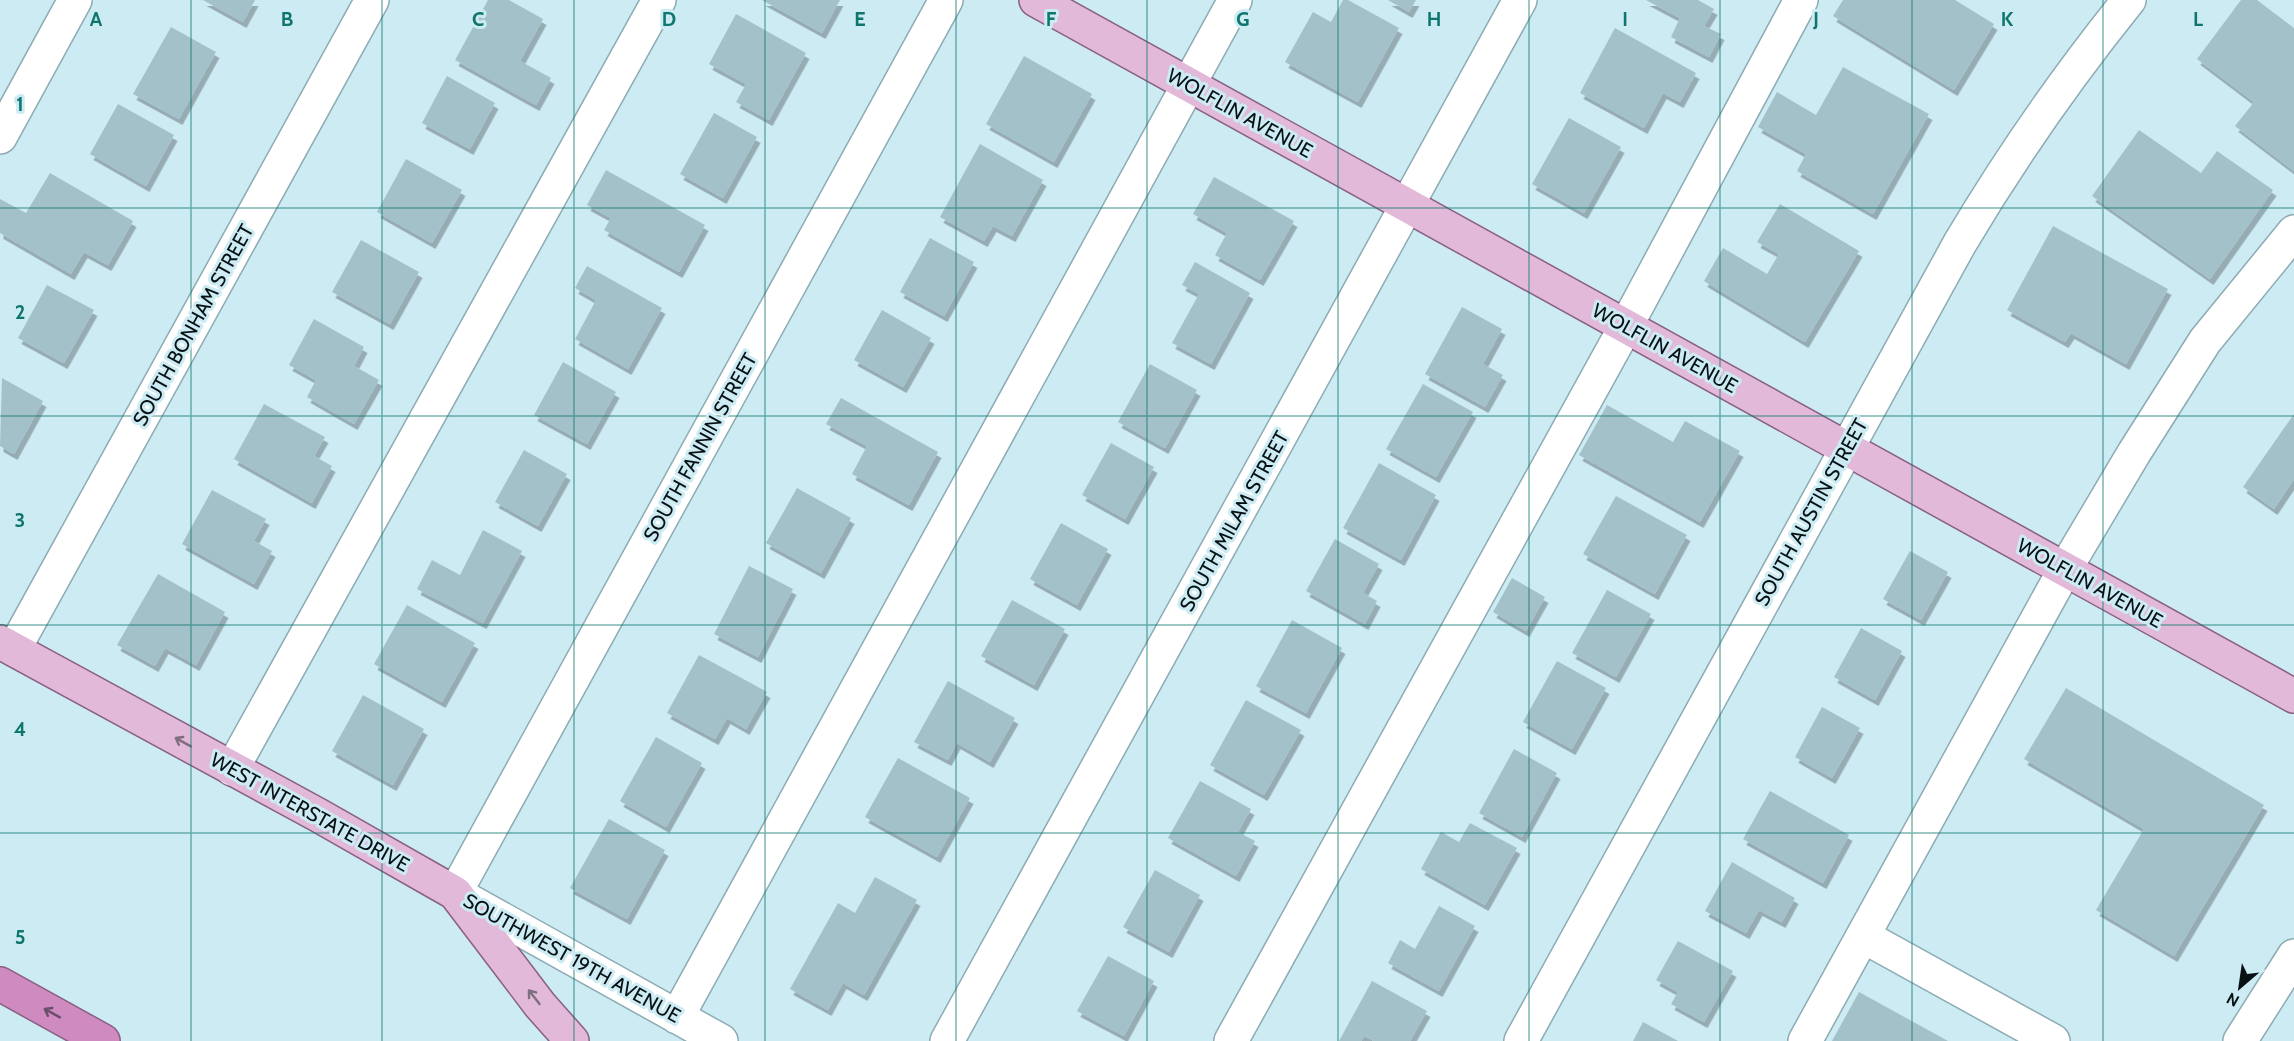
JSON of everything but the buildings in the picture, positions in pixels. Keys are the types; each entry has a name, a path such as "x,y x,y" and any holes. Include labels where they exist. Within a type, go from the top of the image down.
{"highway":[{"path":"0,984 103,1041"}],"main road":[{"name":"WOLFLIN AVENUE","path":"1036,0 2294,696"},
{"name":"WEST INTERSTATE DRIVE","path":"7,646 454,893 540,1005 572,1041"}],"street":[{"path":"0,137 75,0"},
{"name":"SOUTH BONHAM STREET","path":"7,646 372,0"},
{"path":"232,769 659,0"},
{"name":"SOUTH FANNIN STREET","path":"454,893 946,0"},
{"path":"677,1017 1235,0"},
{"name":"SOUTH MILAM STREET","path":"947,1041 1520,0"},
{"path":"1231,1041 1626,326 1801,0"},
{"name":"SOUTH AUSTIN STREET","path":"1521,1041 1930,294 1998,180 2076,66 2129,0"},
{"path":"1805,1041 2065,569 2134,453 2205,341 2294,231"},
{"name":"SOUTHWEST 19TH AVENUE","path":"454,893 720,1041"},
{"path":"1863,936 2053,1041"},
{"path":"2241,1041 2294,956"}]}
